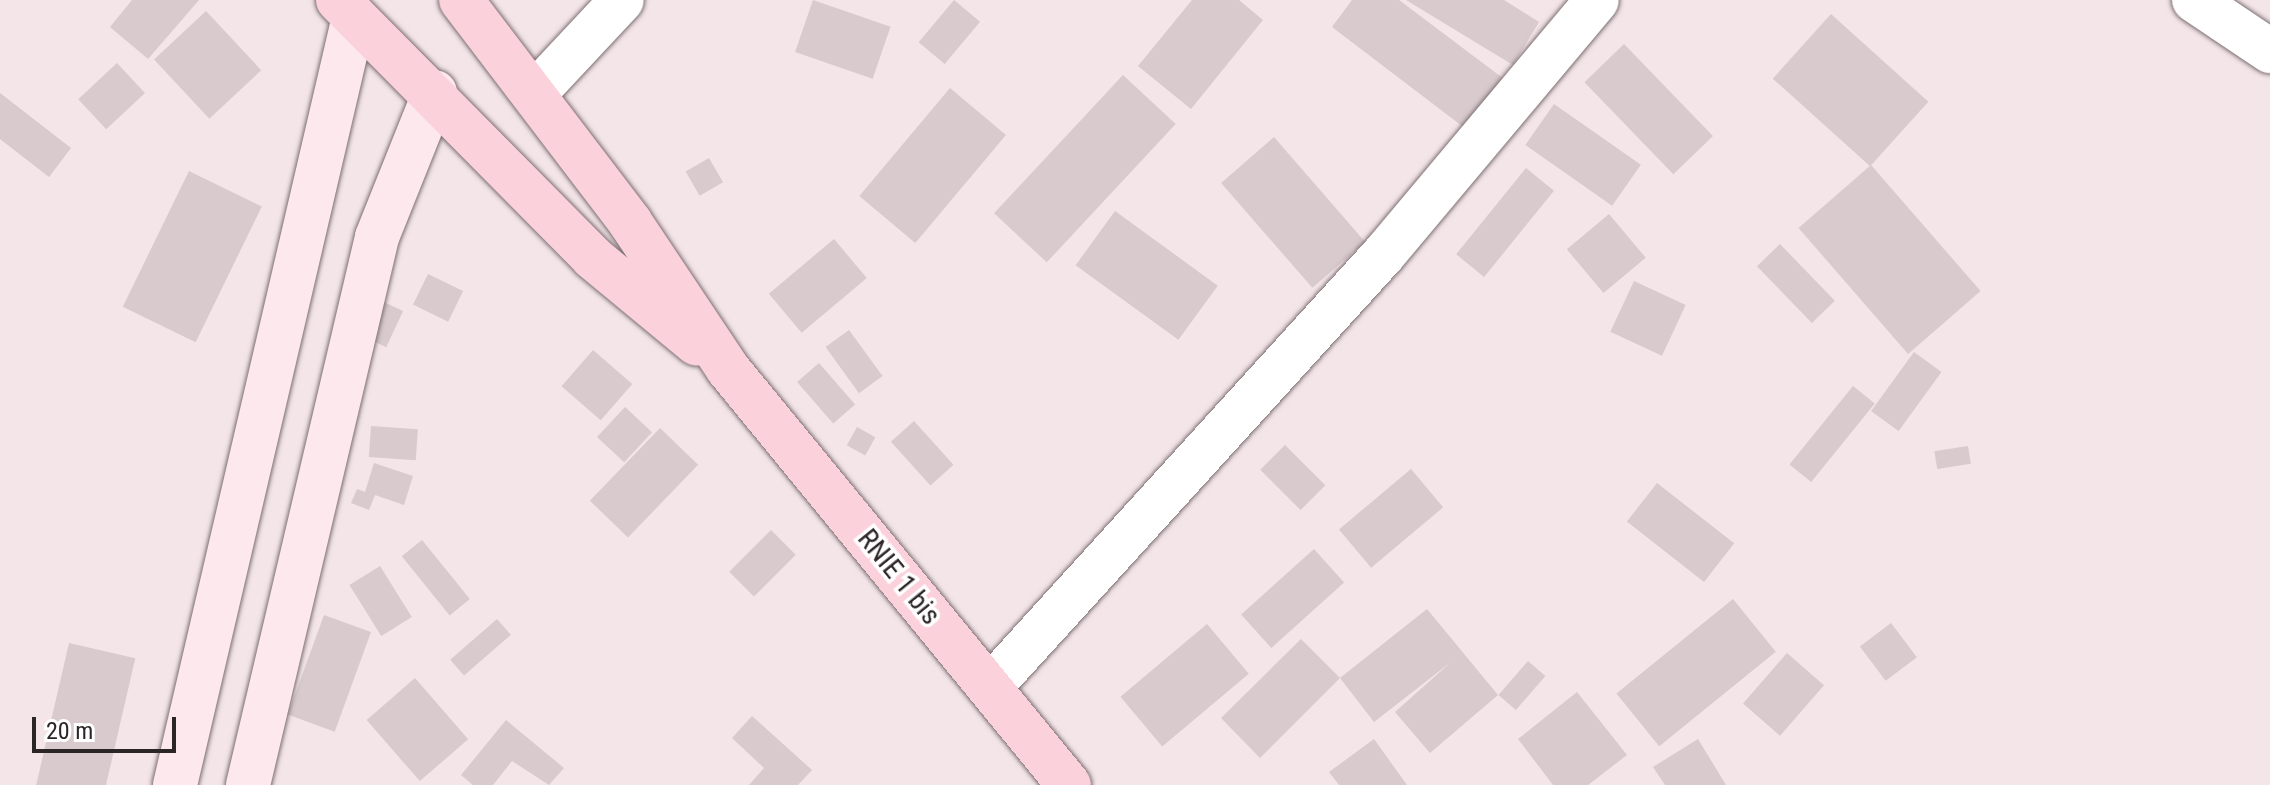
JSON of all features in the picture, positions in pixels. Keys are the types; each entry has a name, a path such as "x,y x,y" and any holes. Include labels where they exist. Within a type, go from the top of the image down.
{"main road":[{"path":"461,0 535,93 728,369"},
{"path":"346,8 435,92 592,257 728,369"},
{"name":"RNIE 1 bis","path":"728,369 1069,785"}],"street":[{"path":"535,93 622,0"},
{"path":"990,687 1384,254 1597,0"},
{"path":"2194,0 2270,51"},
{"path":"175,785 346,8"},
{"path":"248,785 377,237 435,92"}],"building":[{"path":"132,0 199,0 148,59 110,27"},
{"path":"813,0 891,27 873,79 795,52"},
{"path":"954,0 980,22 945,64 919,42"},
{"path":"1192,0 1239,0 1263,20 1191,109 1138,66"},
{"path":"1352,0 1399,0 1504,79 1466,129 1332,27"},
{"path":"1406,0 1504,0 1539,22 1513,65"},
{"path":"206,11 261,70 209,119 154,59"},
{"path":"1831,14 1928,102 1870,166 1773,79"},
{"path":"1624,44 1713,136 1673,174 1584,82"},
{"path":"117,63 145,93 106,129 78,99"},
{"path":"1123,75 1176,124 1047,262 994,213"},
{"path":"950,88 1006,135 915,243 859,196"},
{"path":"0,93 71,148 49,177 0,139"},
{"path":"1554,104 1641,165 1612,206 1525,145"},
{"path":"1274,137 1365,242 1312,288 1221,183"},
{"path":"709,158 723,182 700,196 686,172"},
{"path":"1871,165 1981,291 1908,354 1799,228"},
{"path":"1526,168 1554,191 1484,277 1456,254"},
{"path":"189,171 262,207 196,342 123,307"},
{"path":"1115,211 1218,286 1178,340 1076,265"},
{"path":"1609,214 1646,258 1604,293 1567,249"},
{"path":"834,239 867,278 802,333 769,294"},
{"path":"1780,244 1835,301 1812,323 1757,266"},
{"path":"428,274 463,291 448,322 413,305"},
{"path":"1634,281 1686,305 1662,356 1610,332"},
{"path":"375,298 403,311 386,347 358,334"},
{"path":"849,330 883,376 859,393 826,347"},
{"path":"593,350 632,384 601,420 562,386"},
{"path":"1914,352 1942,372 1899,431 1871,411"},
{"path":"819,363 855,405 833,424 797,382"},
{"path":"1853,386 1875,404 1811,482 1789,464"},
{"path":"625,407 652,432 624,462 597,437"},
{"path":"914,421 953,465 930,486 891,442"},
{"path":"371,426 418,429 416,460 369,457"},
{"path":"857,427 875,437 865,456 847,445"},
{"path":"660,428 698,465 628,537 590,501"},
{"path":"1285,445 1325,485 1301,510 1260,470"},
{"path":"1968,446 1971,464 1937,469 1934,451"},
{"path":"374,463 413,476 404,505 375,495 369,510 351,503 357,489 365,492"},
{"path":"1411,469 1443,507 1371,568 1339,529"},
{"path":"1657,483 1734,543 1704,582 1627,522"},
{"path":"771,530 796,555 754,596 729,572"},
{"path":"422,540 470,599 450,615 402,556"},
{"path":"1314,549 1344,582 1271,648 1241,615"},
{"path":"380,566 412,617 381,636 349,585"},
{"path":"1733,599 1776,652 1659,746 1616,693"},
{"path":"1427,609 1498,695 1430,753 1395,712 1451,662 1374,722 1340,678"},
{"path":"324,615 371,632 335,732 288,715"},
{"path":"497,619 511,635 464,676 450,660"},
{"path":"1891,623 1917,657 1886,681 1860,646"},
{"path":"1207,624 1249,674 1162,746 1120,697"},
{"path":"1301,639 1340,678 1260,758 1221,718"},
{"path":"69,643 135,658 106,785 36,785"},
{"path":"1787,653 1824,685 1780,736 1743,704"},
{"path":"1528,661 1545,676 1516,710 1498,695"},
{"path":"415,678 468,739 420,781 367,720"},
{"path":"1577,692 1627,755 1588,785 1553,785 1518,739"},
{"path":"752,716 812,770 798,785 749,785 764,768 732,738"},
{"path":"506,720 564,768 549,785 512,761 493,785 473,785 461,775"},
{"path":"1374,739 1407,785 1339,785 1329,772"},
{"path":"1698,739 1726,785 1665,785 1653,767"}]}
